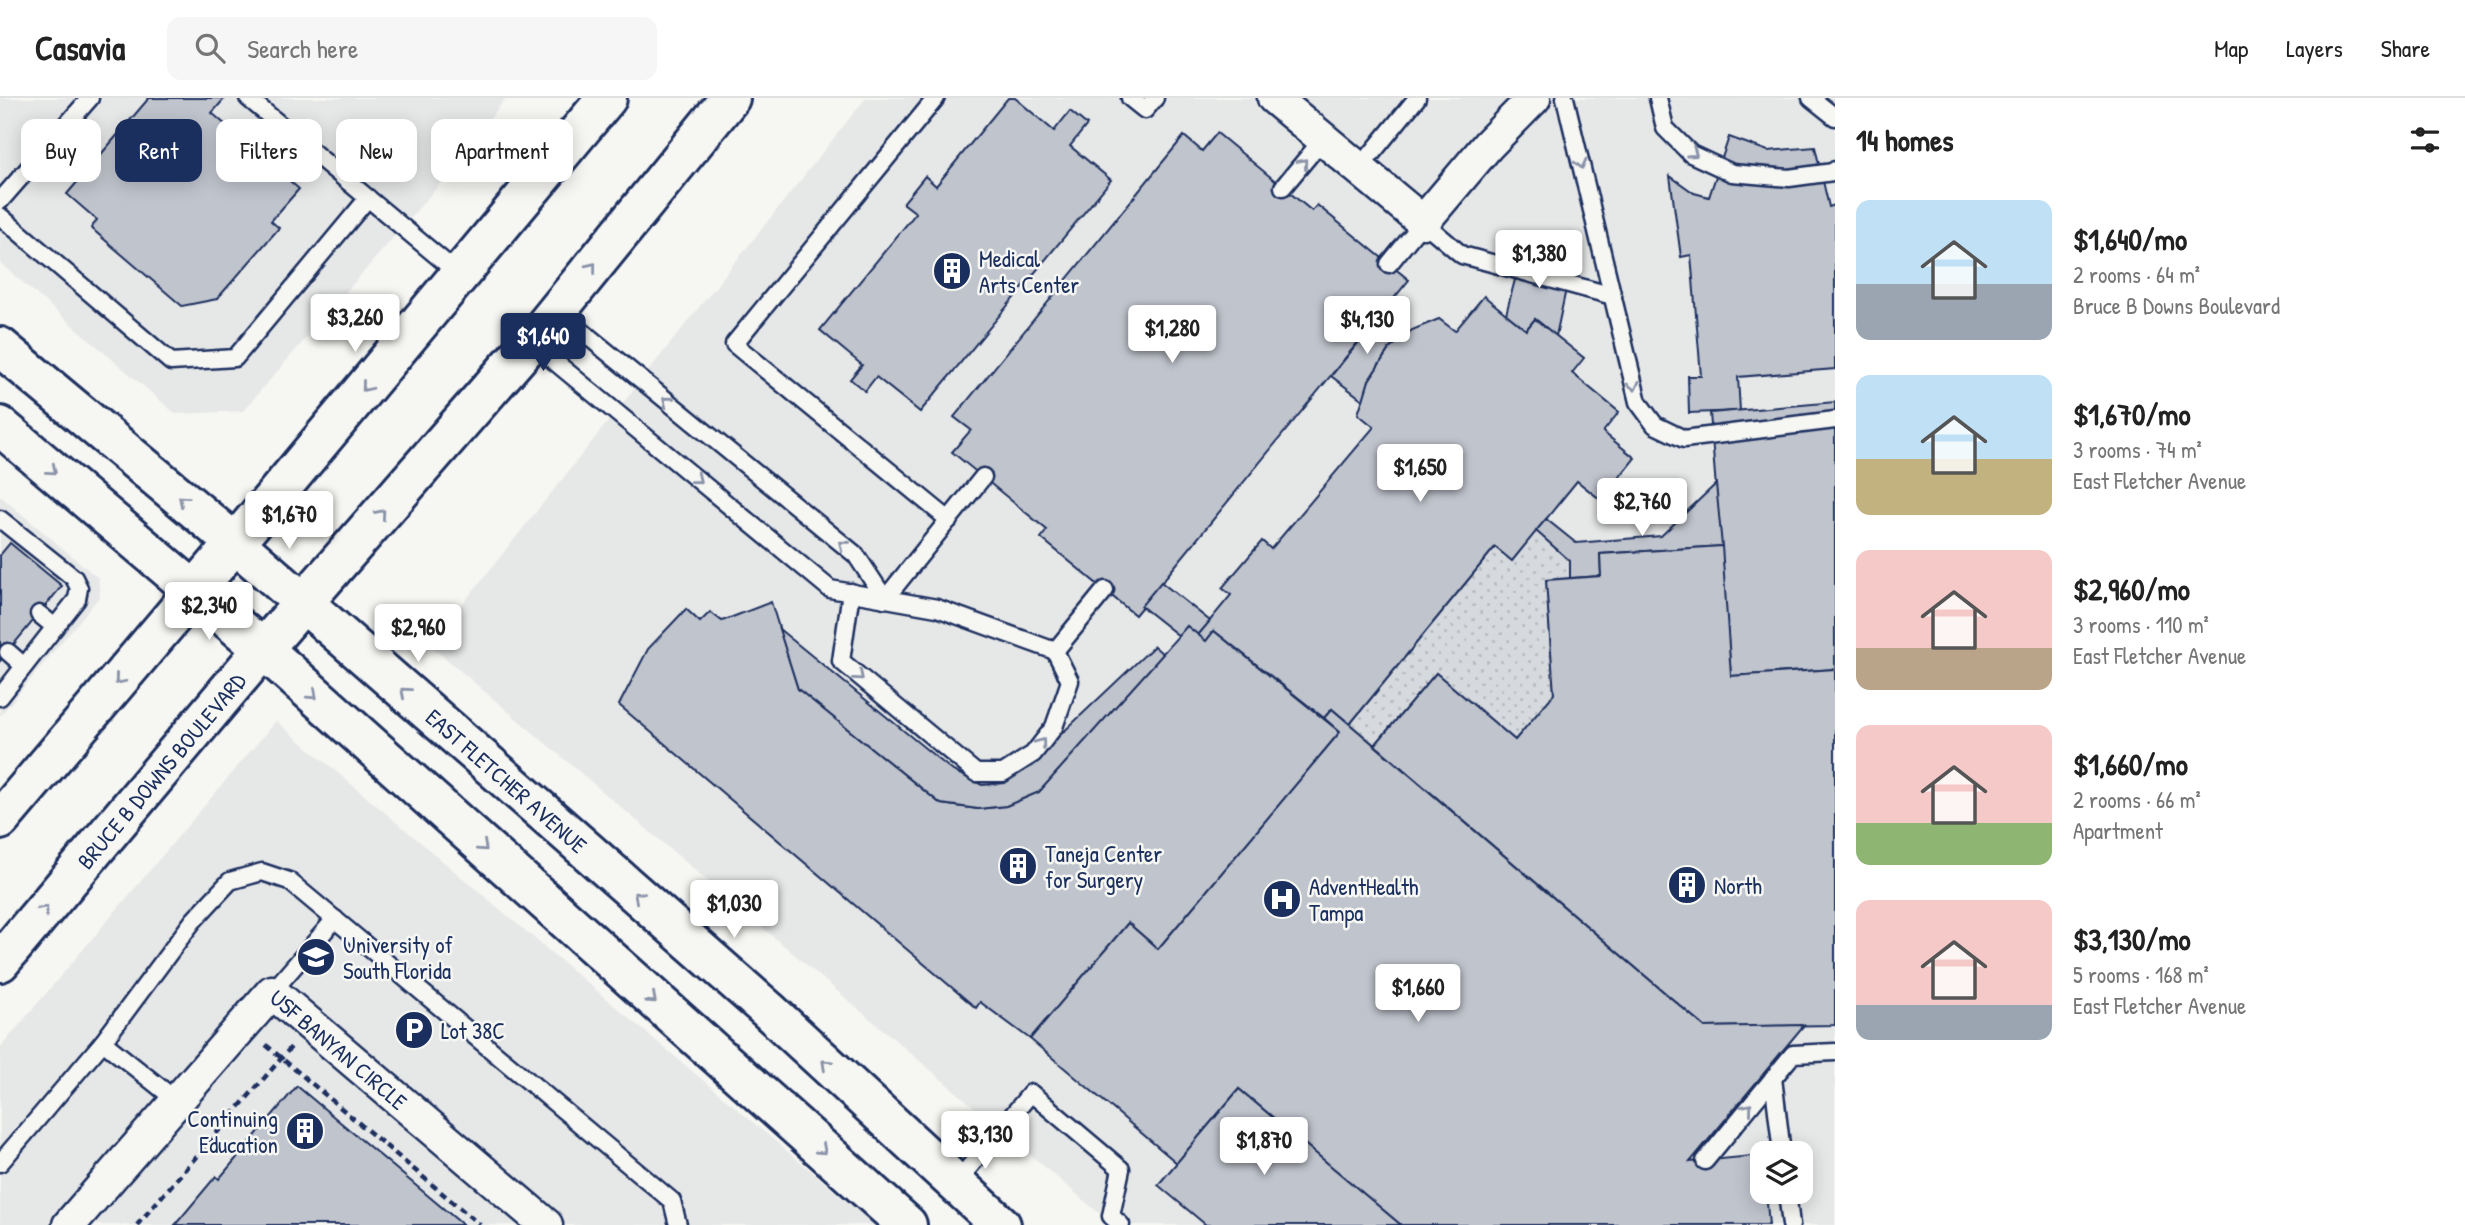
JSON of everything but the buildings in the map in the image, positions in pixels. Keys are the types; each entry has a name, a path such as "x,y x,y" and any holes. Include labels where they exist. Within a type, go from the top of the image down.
{"main road":[{"path":"10,802 235,543 607,98"},
{"name":"BRUCE B DOWNS BOULEVARD","path":"0,962 263,649 531,342 730,98"},
{"name":"EAST FLETCHER AVENUE","path":"0,347 304,603 768,1010 1001,1225"},
{"path":"2,432 263,649 907,1225"}],"street":[{"path":"1274,98 1423,222 1489,145 1534,98"},
{"name":"USF BANYAN CIRCLE","path":"69,1225 272,992 546,1225"}],"lane":[{"path":"0,201 90,98"},
{"path":"248,98 460,275"},
{"path":"936,98 734,344 949,520"},
{"path":"1130,98 1145,110 1154,98"},
{"path":"1359,169 1418,98"},
{"path":"1565,98 1638,402 1655,425 1684,439 1835,420"},
{"path":"1657,98 1665,128 1691,154 1732,173 1789,178 1835,170"},
{"path":"1811,98 1835,117"},
{"path":"1283,187 1323,139"},
{"path":"0,216 172,362 235,358 368,198"},
{"path":"1389,264 1423,222 1462,255 1613,296"},
{"path":"557,311 856,555 885,599"},
{"path":"531,342 830,589 850,592 937,608 1055,651 1070,681 1054,726 1033,754 1003,773 976,773 841,661 850,592"},
{"path":"885,599 983,477"},
{"path":"0,519 74,578 79,588 77,599 0,697"},
{"path":"1055,651 1105,590"},
{"path":"39,614 55,627"},
{"path":"8,652 24,666"},
{"path":"0,1163 103,1042 193,921 230,881 262,872 289,881 672,1201 678,1225"},
{"path":"272,992 335,919"},
{"path":"103,1042 177,1101"},
{"path":"1705,1161 1793,1054 1835,1052"},
{"path":"1773,1078 1781,1141"},
{"path":"955,1184 1031,1093 1121,1169 1111,1216 1121,1225"},
{"path":"1788,1204 1791,1225"}],"path":[{"path":"137,1225 310,1024"},
{"path":"243,1025 480,1225"}],"shaded area":[{"path":"0,98 506,98 490,119 431,119 431,182 441,182 243,411 176,414 0,263"},
{"name":"AdventHealth Tampa","path":"866,98 1835,98 1835,1225 1113,1225 430,645"},
{"path":"0,496 98,578 100,596 0,716"},
{"path":"1536,531 1570,561 1570,578 1546,580 1554,694 1515,740 1436,673 1375,745 1350,724 1495,547 1512,560"},
{"name":"University of South Florida","path":"276,721 875,1225 0,1225 0,1048"}],"place":[{"name":"Medical Arts Center","path":"952,271"},
{"name":"Taneja Center for Surgery","path":"1018,866"},
{"name":"North","path":"1687,885"},
{"name":"AdventHealth Tampa","path":"1282,899"},
{"name":"University of South Florida","path":"316,957"},
{"name":"Lot 38C","path":"414,1030"},
{"name":"Continuing Education","path":"305,1131"}]}
